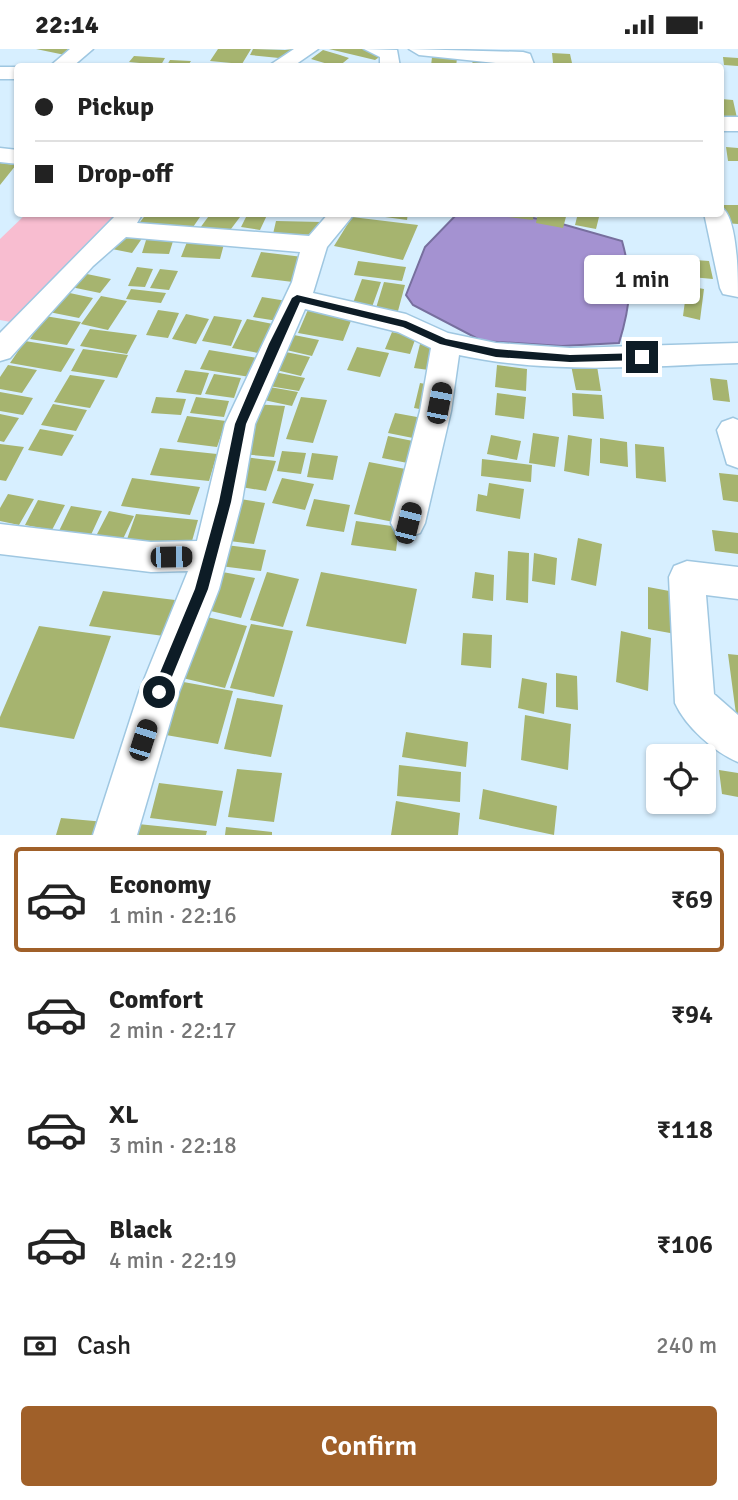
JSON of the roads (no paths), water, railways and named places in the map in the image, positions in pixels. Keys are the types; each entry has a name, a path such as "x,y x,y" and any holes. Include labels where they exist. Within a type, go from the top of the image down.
{"street":[{"path":"64,63 83,49"},
{"path":"284,63 308,49"},
{"path":"374,49 390,54 390,63"},
{"path":"419,49 491,52 527,49"},
{"path":"491,52 523,58 524,63"},
{"path":"115,835 159,692 201,589 240,424 297,298 315,245 339,217"},
{"path":"717,217 736,295"},
{"path":"0,351 84,260 126,221 315,245"},
{"path":"297,298 406,324 446,342 496,353 570,358 738,353"},
{"path":"408,523 436,419 446,342"},
{"path":"0,539 151,557 210,557"},
{"path":"738,583 687,577 695,703 738,742"}]}
